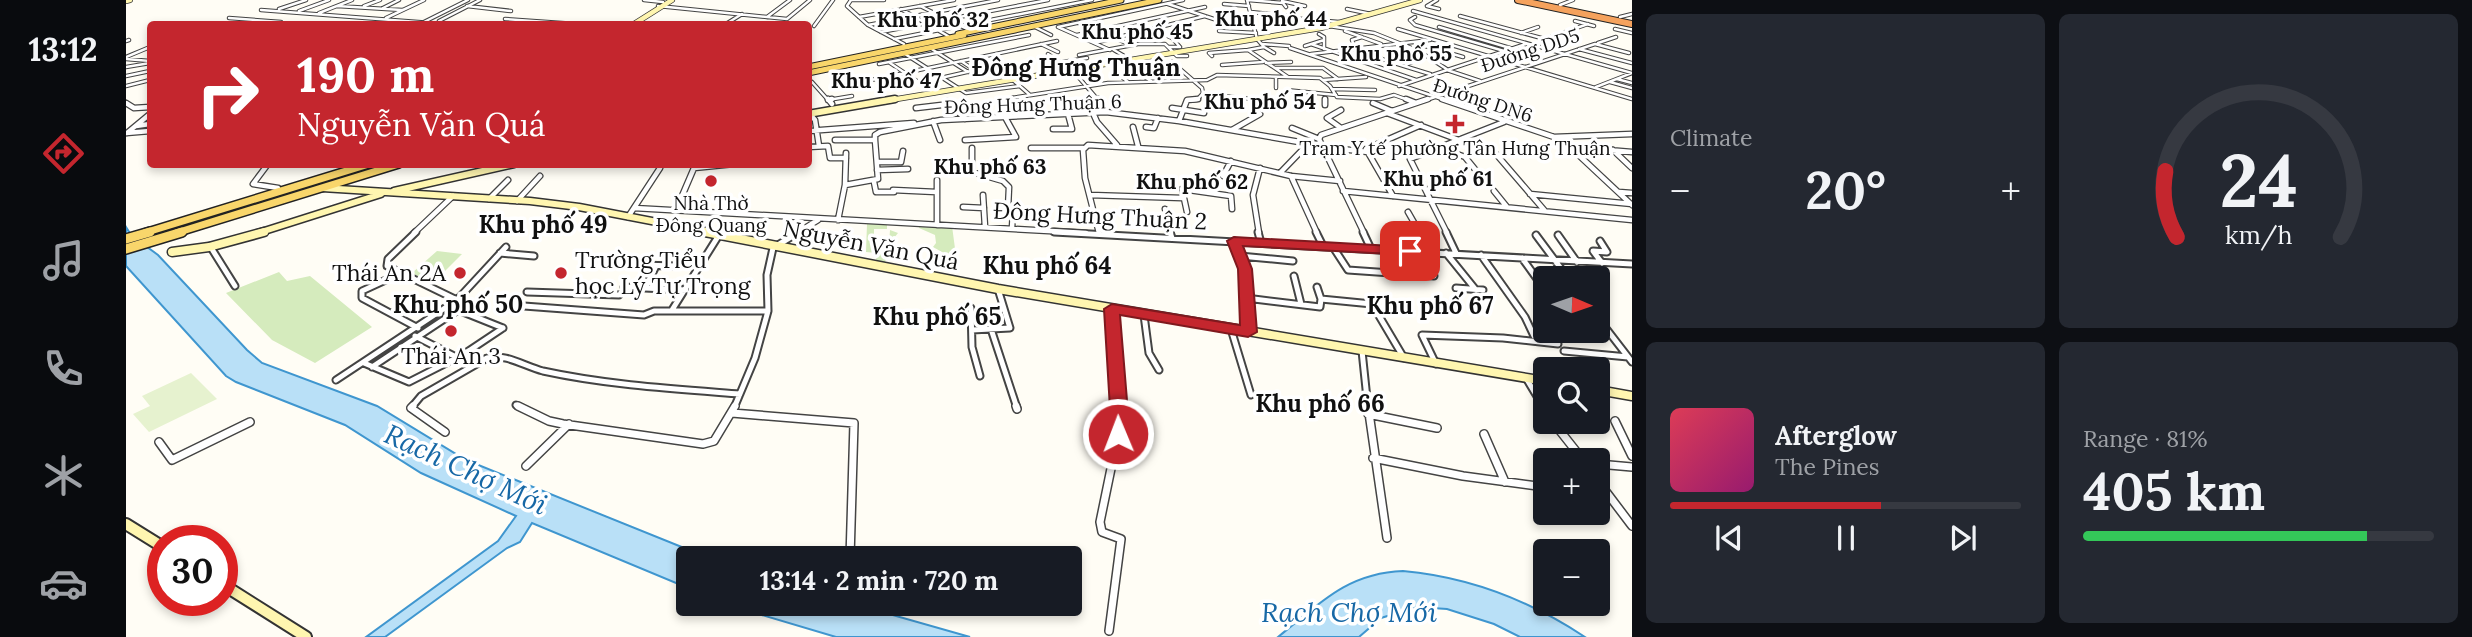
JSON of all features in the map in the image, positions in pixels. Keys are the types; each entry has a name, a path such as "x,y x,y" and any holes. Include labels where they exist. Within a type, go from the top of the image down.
{"highway":[{"path":"1520,0 1630,19"},
{"path":"1530,0 1630,19"},
{"path":"1540,0 1630,19"}],"main road":[{"path":"1038,23 1121,0"},
{"path":"812,69 880,61 1133,0"},
{"path":"812,68 1147,0"},
{"path":"812,68 904,44 989,27 1069,19 1159,0"},
{"path":"126,246 162,230 278,188 344,168"},
{"path":"162,230 356,168"},
{"path":"162,230 373,168"},
{"path":"126,237 322,188 386,168"},
{"path":"343,189 341,186 345,181"}],"street":[{"path":"276,10 306,0"},
{"path":"297,12 329,0"},
{"path":"316,14 352,0"},
{"path":"361,7 380,0"},
{"path":"381,9 399,0"},
{"path":"383,19 424,0"},
{"path":"429,21 461,0"},
{"path":"429,21 468,0"},
{"path":"429,21 474,0"},
{"path":"430,21 480,0"},
{"path":"644,0 685,8 789,19 810,0"},
{"path":"767,18 790,0"},
{"path":"814,26 833,0"},
{"path":"884,0 851,0 847,6 868,25 904,44"},
{"path":"859,17 954,0"},
{"path":"868,25 999,0"},
{"path":"881,32 1048,0"},
{"path":"894,39 1092,0"},
{"path":"1159,0 1226,23"},
{"path":"1058,27 1183,0"},
{"path":"1273,53 1263,46 1257,36 1247,0 1282,1 1305,6"},
{"path":"812,113 1129,63 1257,36 1329,26 1420,0"},
{"path":"1437,0 1427,6 1439,9"},
{"path":"1560,5 1573,0"},
{"path":"1282,1 1286,7"},
{"path":"938,2 989,27"},
{"path":"636,21 664,3"},
{"path":"1224,4 1249,5"},
{"path":"337,6 402,10"},
{"path":"467,6 511,11"},
{"path":"919,6 971,31"},
{"path":"1077,36 1205,7"},
{"path":"901,9 948,36"},
{"path":"1347,9 1371,14"},
{"path":"261,10 407,21"},
{"path":"1413,11 1632,73"},
{"path":"1251,12 1292,20 1342,23"},
{"path":"731,21 742,14"},
{"path":"1170,15 1186,21"},
{"path":"1085,16 1094,19"},
{"path":"1094,43 1205,16"},
{"path":"1460,16 1545,39 1588,24"},
{"path":"1415,17 1411,18 1412,23 1504,51"},
{"path":"229,18 266,21"},
{"path":"505,19 533,21"},
{"path":"1069,19 1130,46 1140,59"},
{"path":"1575,21 1594,26"},
{"path":"1038,23 1058,27 1112,50 1151,81"},
{"path":"1038,23 1051,35"},
{"path":"1308,54 1434,40 1488,23"},
{"path":"1329,26 1368,31 1403,43 1448,70 1481,81"},
{"path":"1439,27 1512,48"},
{"path":"1521,33 1538,27"},
{"path":"1152,29 1172,38 1180,47 1169,47"},
{"path":"1343,29 1384,46"},
{"path":"1398,29 1632,99"},
{"path":"1615,29 1632,33"},
{"path":"1218,31 1257,36"},
{"path":"1319,34 1324,37 1324,49"},
{"path":"889,63 1029,36"},
{"path":"1353,49 1352,40 1362,37"},
{"path":"1595,44 1616,37"},
{"path":"1305,46 1324,40"},
{"path":"871,80 1057,41"},
{"path":"1412,42 1462,57"},
{"path":"1041,44 1058,52"},
{"path":"1079,55 1130,46 1165,44 1174,54 1187,56"},
{"path":"1311,44 1416,80"},
{"path":"1399,86 1527,44"},
{"name":"Đường DD5","path":"1319,139 1321,135 1341,128 1595,44 1631,52"},
{"name":"Đường DN6","path":"1212,56 1209,53 1263,46 1289,47 1554,137 1632,134"},
{"path":"126,58 147,48"},
{"path":"930,48 969,69"},
{"path":"1365,48 1392,62"},
{"path":"1353,49 1433,75"},
{"path":"1579,49 1632,63"},
{"path":"1248,50 1288,77"},
{"path":"1404,66 1412,60 1406,53 1419,51"},
{"path":"905,54 945,77 966,93 1020,86"},
{"path":"1048,54 1073,70 1089,86 1106,112"},
{"path":"126,58 147,62"},
{"path":"1063,62 1087,58"},
{"path":"880,61 889,63 935,93"},
{"path":"961,61 969,69"},
{"path":"1172,62 1202,88 1203,94"},
{"path":"1222,65 1292,62"},
{"path":"126,67 147,63"},
{"path":"945,77 969,69 993,66"},
{"path":"1275,68 1318,67 1338,79"},
{"path":"1158,70 1169,80"},
{"path":"126,76 147,72"},
{"path":"1116,72 1128,82"},
{"path":"1594,88 1632,73"},
{"path":"1020,116 1010,100 1089,86 1207,80 1217,75 1322,80 1359,77 1379,79"},
{"path":"1276,77 1276,88"},
{"path":"1617,79 1632,83"},
{"path":"1013,80 1030,95"},
{"path":"1322,80 1336,97"},
{"path":"126,86 147,81"},
{"path":"1610,82 1632,88"},
{"path":"812,83 830,102 852,96"},
{"path":"1298,85 1299,92"},
{"path":"812,89 817,88"},
{"path":"1332,89 1376,90"},
{"path":"1286,90 1336,97 1380,99 1394,95 1416,103"},
{"path":"1203,94 1252,99"},
{"path":"1179,121 1187,100 1197,100 1203,94"},
{"path":"916,108 948,102 965,119"},
{"path":"126,103 134,107 147,107"},
{"path":"1373,103 1496,154 1545,211"},
{"path":"1172,108 1204,113"},
{"path":"1341,110 1327,118 1341,128"},
{"name":"Đông Hưng Thuận 6","path":"875,140 875,135 880,132 933,121 1106,112 1179,121 1275,140 1368,152"},
{"path":"1093,113 1099,125 1110,134 1117,145"},
{"path":"1053,129 1072,129 1068,114"},
{"path":"1233,130 1260,114"},
{"path":"126,133 147,116"},
{"path":"965,140 1016,136 1004,117"},
{"path":"1146,127 1154,128 1158,118"},
{"path":"812,119 818,131 819,146"},
{"path":"933,121 940,140"},
{"path":"1456,253 1410,159 1504,122"},
{"path":"812,131 914,123"},
{"path":"126,125 147,124"},
{"path":"1393,196 1366,149 1421,125"},
{"path":"1133,127 1138,146"},
{"path":"1292,128 1319,139 1371,249"},
{"path":"126,133 147,131"},
{"path":"1554,137 1570,147 1632,204"},
{"path":"835,140 875,140 878,179 874,182 845,185"},
{"path":"1280,173 1309,144"},
{"path":"1031,148 1117,145 1185,151 1291,176 1340,181"},
{"path":"812,146 829,146 831,158 846,156 845,185 838,220"},
{"path":"1084,147 1084,171 1099,233"},
{"path":"1438,147 1465,157 1478,173"},
{"path":"1570,147 1632,152"},
{"path":"972,148 972,172 1003,181 1009,187 1008,208 1013,211 1012,229"},
{"path":"1613,150 1632,168"},
{"path":"877,162 901,162 903,151"},
{"path":"1223,176 1231,161"},
{"path":"265,168 253,184 278,188"},
{"path":"172,252 178,254 211,246 387,192 493,168"},
{"path":"628,217 660,168"},
{"path":"676,209 694,168"},
{"path":"1260,168 1252,184 1254,214 1261,243"},
{"path":"877,170 908,169"},
{"path":"517,201 540,176"},
{"path":"1291,176 1323,246"},
{"path":"489,199 508,180"},
{"path":"937,180 937,225"},
{"path":"874,182 876,192 936,192"},
{"name":"Nguyễn Văn Quá","path":"312,187 559,204 998,289 1533,379"},
{"path":"1187,212 1182,189 1231,196 1232,209"},
{"path":"1343,191 1632,220"},
{"path":"1494,191 1507,207"},
{"path":"1619,192 1632,193"},
{"path":"1530,194 1632,204"},
{"path":"983,195 985,227"},
{"path":"1090,195 1182,198"},
{"path":"453,196 388,259 387,266 457,300"},
{"path":"963,207 984,208"},
{"name":"Đông Hưng Thuận 2","path":"634,208 1632,264"},
{"path":"1166,209 1172,237"},
{"path":"1408,212 1430,252"},
{"path":"516,405 549,421 709,444 719,435 732,413 755,358 768,311 768,275 773,248 818,220"},
{"path":"672,310 687,290 702,257 719,235"},
{"path":"1536,235 1558,266"},
{"path":"1558,235 1577,262"},
{"path":"1234,241 1245,269 1248,332"},
{"path":"1600,241 1607,252 1594,251 1602,263"},
{"path":"211,246 235,286"},
{"path":"336,380 457,300 506,247"},
{"path":"1333,247 1348,270 1434,276"},
{"path":"500,253 534,256"},
{"path":"1446,253 1480,290 1455,288"},
{"path":"1481,255 1525,317 1533,334"},
{"path":"1240,256 1293,261"},
{"path":"1522,258 1533,273"},
{"path":"639,265 677,266"},
{"path":"645,288 656,266"},
{"path":"401,273 362,291 362,298 418,328"},
{"path":"1294,276 1301,304"},
{"path":"624,287 687,290"},
{"path":"1246,298 1320,307 1321,299 1317,287"},
{"path":"972,330 1010,328 998,289"},
{"path":"527,292 619,295"},
{"path":"1321,299 1372,304 1404,358"},
{"path":"524,306 644,315 654,311 672,310 768,311"},
{"path":"971,308 972,347 981,376"},
{"path":"1110,631 1121,539 1102,532 1100,522 1120,425 1112,309"},
{"path":"364,363 372,367 409,382 503,328 458,310 372,367"},
{"path":"1144,314 1149,353 1159,370"},
{"path":"991,329 1017,409"},
{"path":"1231,329 1251,395"},
{"path":"409,333 456,357"},
{"path":"1610,334 1630,360"},
{"path":"1436,364 1422,335 1503,338 1558,344"},
{"path":"1362,351 1373,458 1387,538"},
{"path":"1564,351 1630,360"},
{"path":"445,432 411,408 421,396 487,358 499,355 520,367 578,377 642,386 740,394"},
{"path":"1526,378 1533,389"},
{"path":"1610,392 1632,396"},
{"path":"732,413 854,423 850,546"},
{"path":"1368,414 1437,428"},
{"path":"1615,421 1630,447 1632,456"},
{"path":"159,442 172,460 250,422"},
{"path":"526,466 569,424"},
{"path":"1484,434 1505,481"},
{"path":"1562,434 1574,448"},
{"path":"1373,458 1533,485"},
{"path":"1610,465 1632,467"},
{"path":"1610,498 1632,526"},
{"path":"126,524 147,537"},
{"path":"238,594 306,637"}],"green space":[{"path":"867,224 887,224 887,229 874,229 874,244 889,244 890,230 898,233 894,238 896,247 888,253 885,262 876,261 877,253 866,252"},
{"path":"919,225 952,226 956,256 941,256 942,252 933,247 936,243 935,235 919,228"},
{"path":"437,251 462,254 432,284 412,273"},
{"path":"279,272 287,281 310,276 372,327 315,363 272,340 226,293"},
{"path":"191,373 217,399 149,432 133,414 150,406 142,396"}],"water":[{"name":"Rạch Chợ Mới","path":"126,227 131,235 158,255 262,363 377,406 466,460 679,546 676,546 676,583 532,523 520,542 507,548 385,637 366,637 498,541 516,516 421,473 345,425 226,376 126,266"},
{"name":"Rạch Chợ Mới","path":"1403,571 1428,574 1498,592 1533,608 1533,616 1549,616 1585,637 1520,637 1494,624 1447,609 1417,607 1381,618 1359,637 1278,637 1335,592 1383,573"},
{"path":"765,616 896,616 970,637 836,637"}],"place":[{"name":"Trạm Y tế phường Tân Hưng Thuận","path":"1455,124"},
{"name":"Nhà Thờ Đông Quang","path":"711,181"},
{"name":"Thái An 2A","path":"460,273"},
{"name":"Trường Tiểu học Lý Tự Trọng","path":"561,273"},
{"name":"Thái An 3","path":"451,331"}],"district":[{"name":"Khu phố 44","path":"1271,19"},
{"name":"Khu phố 32","path":"933,20"},
{"name":"Khu phố 45","path":"1137,32"},
{"name":"Khu phố 55","path":"1396,54"},
{"name":"Đông Hưng Thuận","path":"1076,68"},
{"name":"Khu phố 47","path":"886,81"},
{"name":"Khu phố 54","path":"1260,102"},
{"name":"Khu phố 63","path":"990,167"},
{"name":"Khu phố 61","path":"1438,179"},
{"name":"Khu phố 62","path":"1192,182"},
{"name":"Khu phố 49","path":"543,225"},
{"name":"Khu phố 64","path":"1047,266"},
{"name":"Khu phố 50","path":"458,305"},
{"name":"Khu phố 67","path":"1430,306"},
{"name":"Khu phố 65","path":"937,317"},
{"name":"Khu phố 66","path":"1320,404"}],"route":[{"path":"1118,434 1120,425 1112,309 1248,332 1245,269 1234,241 1410,251"}]}
